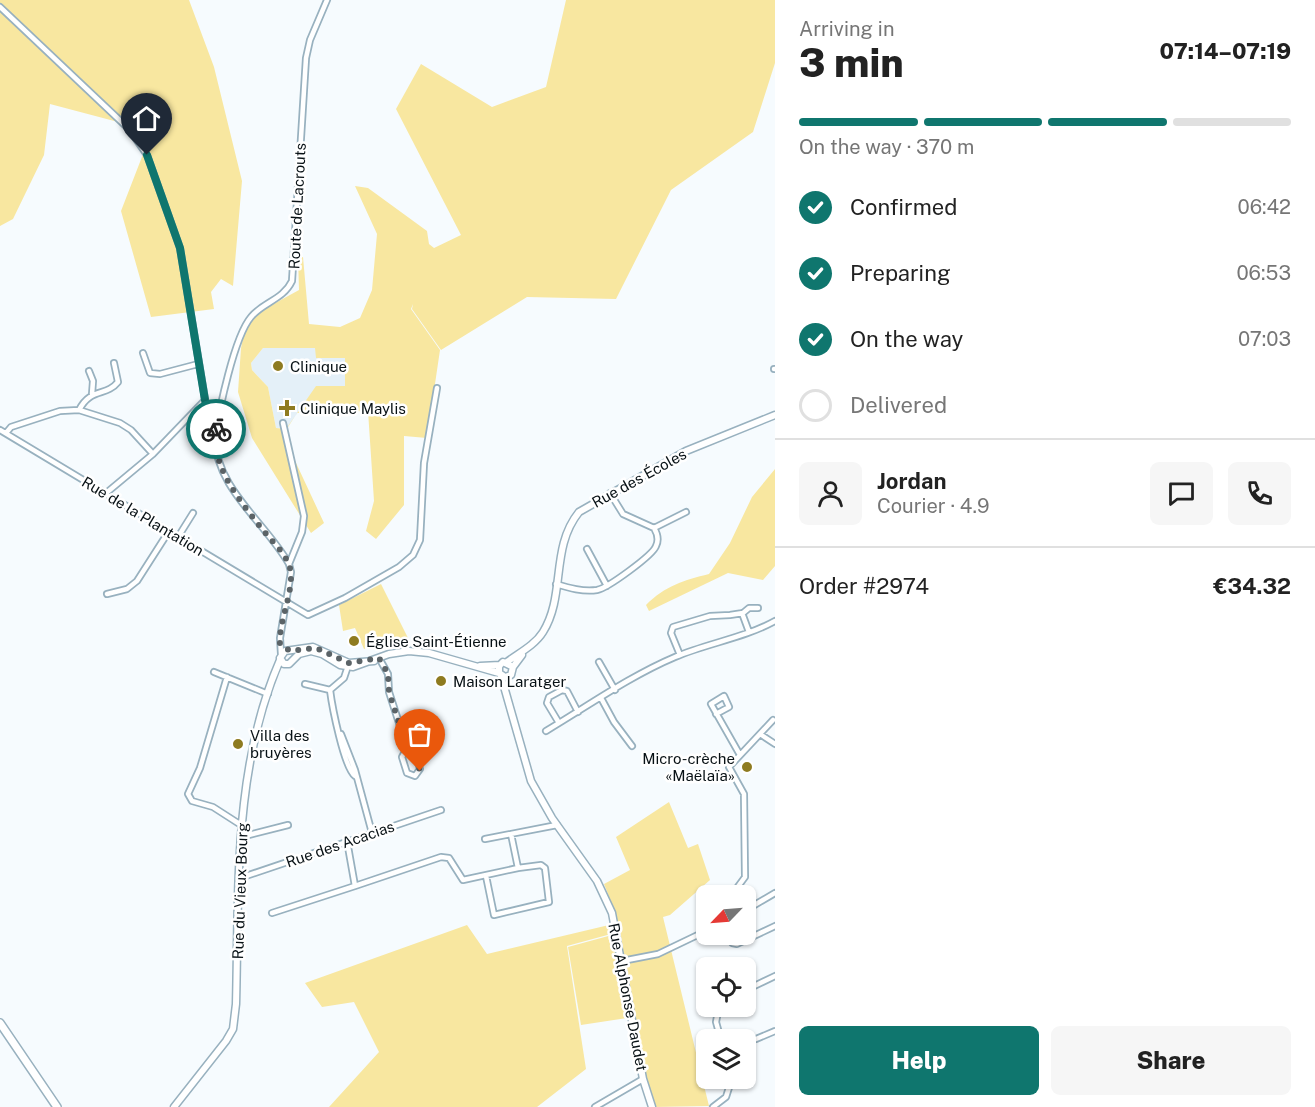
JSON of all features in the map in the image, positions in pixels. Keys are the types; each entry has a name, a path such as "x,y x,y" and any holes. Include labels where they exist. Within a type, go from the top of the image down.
{"main road":[{"path":"0,1023 57,1107"}],"street":[{"name":"Route de Lacrouts","path":"216,426 244,327 258,310 283,295 292,281 306,58 310,40 321,20 327,0"},
{"path":"0,7 129,129 147,155 180,248 209,420 216,426 214,446 221,466 243,503 289,564 291,572 280,644 285,656 291,663 302,652 314,651 348,665 395,652 416,651 509,676"},
{"path":"143,353 150,373 160,374 198,364"},
{"path":"92,394 105,391 118,382 114,363"},
{"path":"79,410 92,394 93,381 89,371"},
{"name":"Rue de la Plantation","path":"0,430 308,615 316,613 399,567 413,555 420,540 424,463 437,388"},
{"path":"105,494 153,454 205,400"},
{"path":"6,433 11,427 60,411 79,410 120,423 131,430 153,454"},
{"name":"Rue des Écoles","path":"509,676 510,665 542,634 550,619 563,539 568,526 579,512 686,451 758,419 775,415"},
{"path":"283,423 304,516 302,532 289,564"},
{"path":"556,584 580,590 599,590 656,549 658,540 654,528 623,514 610,493"},
{"path":"654,528 686,512"},
{"path":"178,537 193,513"},
{"path":"107,594 127,589 137,581 169,531"},
{"path":"587,549 607,586"},
{"path":"680,655 671,633 673,627 710,616 742,613 749,608 758,608"},
{"path":"742,613 749,632"},
{"path":"546,731 680,655 775,621"},
{"path":"285,656 316,648 348,665"},
{"path":"285,656 294,658"},
{"name":"Rue du Vieux Bourg","path":"174,1107 232,1029 236,1004 241,825 251,756 273,677 285,656"},
{"path":"376,659 388,674 389,692 407,748 415,753 420,769 415,776 407,773 402,757 407,748"},
{"path":"599,662 615,690"},
{"path":"330,690 344,678 348,665"},
{"path":"500,665 500,674"},
{"path":"469,666 510,665"},
{"path":"214,672 268,694"},
{"name":"Rue Alphonse Daudet","path":"500,674 527,771 556,825 588,867 609,905 622,961 643,1078 652,1107"},
{"name":"Rue Alphonse Daudet","path":"507,697 509,676"},
{"path":"227,677 200,768 188,794 192,801 213,807 241,825"},
{"path":"305,684 330,690"},
{"path":"330,690 350,772 355,776 372,833"},
{"path":"559,723 547,703 549,697 562,690 567,691 578,712"},
{"path":"601,698 614,722 632,746"},
{"path":"716,714 740,755"},
{"path":"739,885 745,877 744,794 729,767 773,720"},
{"path":"760,734 775,744"},
{"name":"Rue des Acacias","path":"240,878 441,810"},
{"path":"241,837 288,825"},
{"path":"485,839 556,825"},
{"path":"511,834 518,868"},
{"path":"347,841 355,886"},
{"path":"272,913 445,857 452,861 460,879 541,865 545,868 549,902 494,915 486,876"},
{"path":"756,904 775,893"},
{"path":"756,935 775,926"},
{"path":"622,961 658,954 696,936"},
{"path":"756,985 775,976"},
{"path":"756,1039 775,1031"},
{"path":"595,1107 643,1078"},
{"path":"713,1107 726,1097 729,1089"}],"shaded area":[{"path":"0,0 189,0 214,67 242,181 233,286 221,279 211,292 214,309 151,317 121,211 152,131 50,104 44,155 13,219 0,226"},
{"path":"566,0 775,0 775,63 753,132 671,190 616,299 527,297 441,350 412,309 413,304 411,309 440,350 427,438 404,436 404,505 376,539 366,531 374,501 368,411 297,413 316,386 345,386 345,358 316,358 315,348 263,348 251,363 252,370 268,387 276,428 286,429 295,416 283,435 324,523 311,533 252,438 238,392 241,348 245,328 259,312 299,290 298,257 303,257 309,324 340,327 360,318 372,290 377,234 355,186 368,188 427,231 429,244 434,248 461,235 396,109 421,64 492,107 546,87"},
{"name":"Clinique Maylis","path":"263,348 316,348 316,358 346,358 345,387 316,387 286,429 276,428 268,387 252,370 251,363"},
{"path":"775,469 775,566 763,580 728,573 649,611 646,605 668,588 709,574 730,543 752,497"},
{"path":"381,584 409,640 402,643 386,640 364,649 355,628 343,631 339,605"},
{"path":"669,802 688,848 698,844 710,880 704,885 696,885 696,892 670,915 663,917 696,1053 696,1089 705,1089 709,1106 653,1107 638,1051 620,937 604,884 630,870 616,837"},
{"path":"467,925 487,954 609,925 611,934 567,946 586,1069 537,1107 329,1107 379,1052 354,1002 322,1007 305,983"},
{"path":"612,935 627,1018 581,1025 568,947"}],"way so far":[{"path":"216,429 214,446 216,454 229,481 289,564 291,572 280,644 287,651 309,647 321,649 349,663 379,658 388,674 389,692 407,748 414,751 420,771"}],"place":[{"name":"Clinique","path":"278,366"},
{"name":"Clinique Maylis","path":"287,408"},
{"name":"Église Saint-Étienne","path":"354,641"},
{"name":"Maison Laratger","path":"441,681"},
{"name":"Villa des bruyères","path":"238,744"},
{"name":"Micro-crèche «Maëlaïa»","path":"747,767"}],"route":[{"path":"147,155 180,248 205,400 209,420 216,426 216,429"}]}
